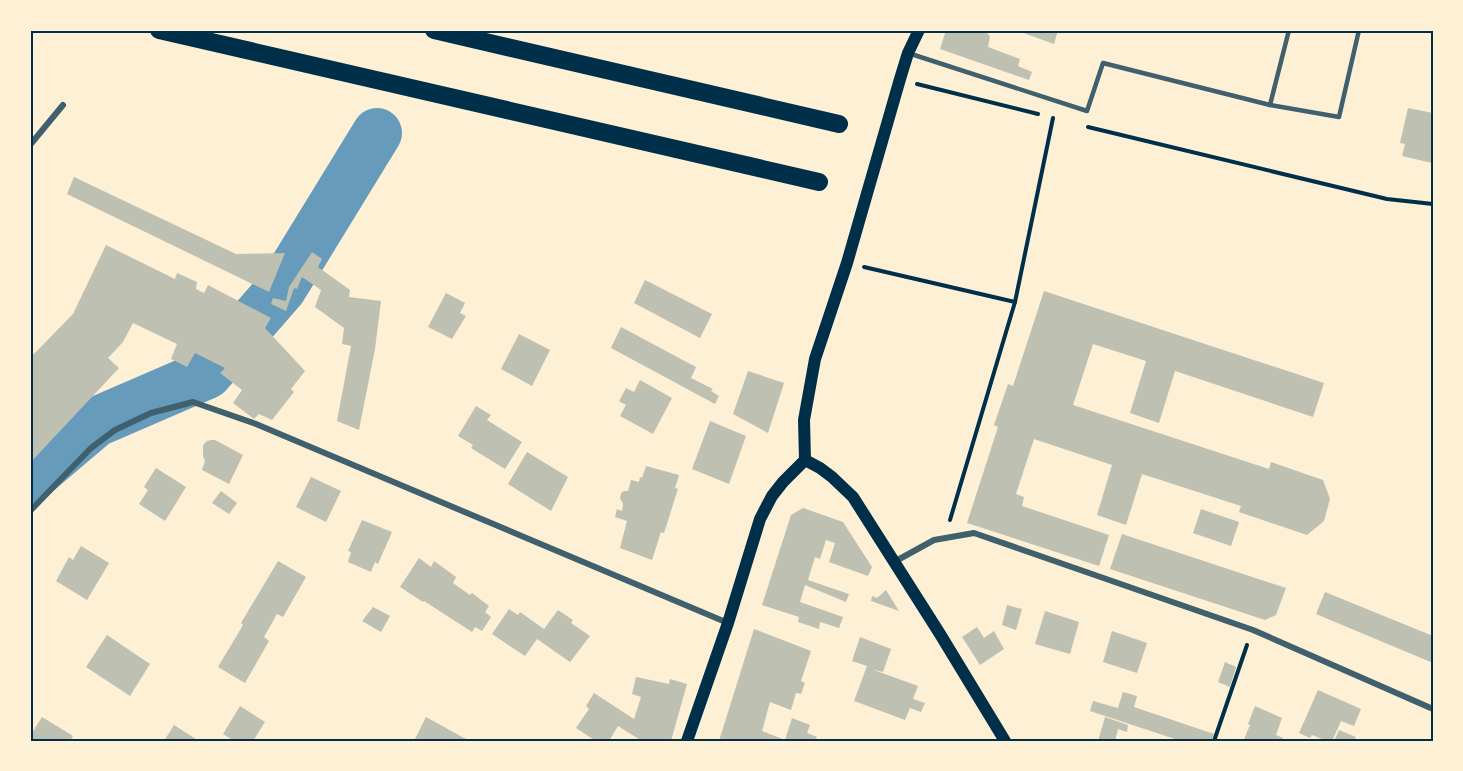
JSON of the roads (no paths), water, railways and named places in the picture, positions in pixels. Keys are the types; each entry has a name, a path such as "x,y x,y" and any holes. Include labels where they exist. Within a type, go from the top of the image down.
{"highway":[{"path":"159,30 819,182"},
{"path":"434,30 456,33 839,124"}],"main road":[{"path":"687,741 728,623 760,519 772,496 805,460 804,420 815,359 847,263 908,53 919,30"},
{"path":"805,460 832,477 853,497 1005,741"}],"street":[{"path":"30,145 63,105"},
{"path":"30,511 92,448 115,430 151,413 193,402 312,447 728,623"},
{"path":"894,563 934,540 974,533 1252,630 1433,709"}],"lane":[{"path":"1270,105 1289,30"},
{"path":"908,53 1087,111 1103,63 1270,105 1339,117 1359,30"}],"waterway":[{"path":"30,478 96,422 207,374 282,288 377,133"}]}
